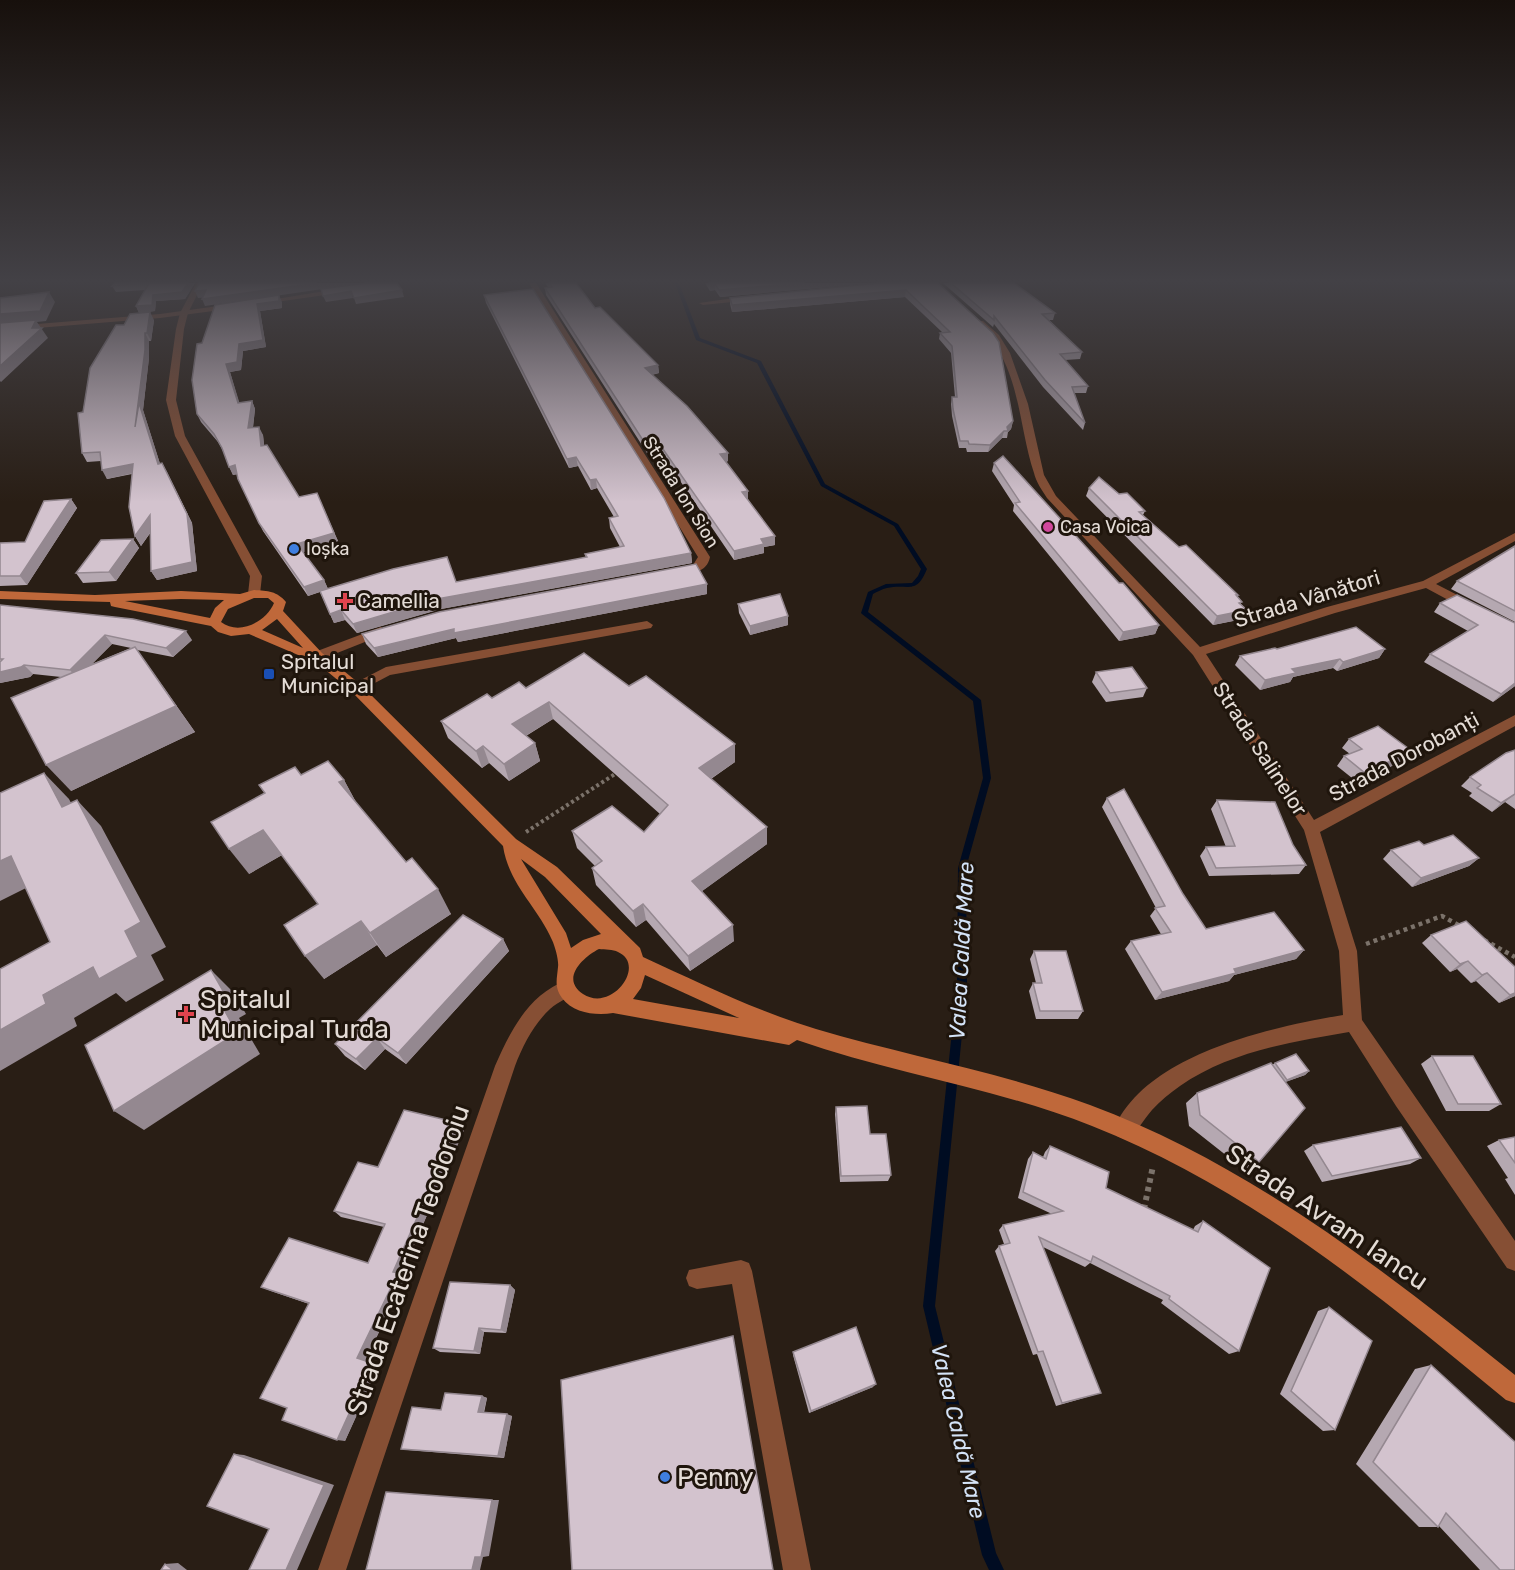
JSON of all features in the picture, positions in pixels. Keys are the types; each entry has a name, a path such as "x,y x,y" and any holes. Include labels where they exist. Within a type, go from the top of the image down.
{"main road":[{"path":"0,595 95,599 182,595 238,597 254,594 271,595 280,602 278,613 267,623 251,630 228,631 219,628 215,623 159,614 95,599"},
{"path":"215,623 216,614 224,605 238,597"},
{"path":"278,613 321,659 356,688 510,843 550,872 622,944 630,949 638,963 638,975 633,987 624,997 612,1004"},
{"path":"251,630 321,659"},
{"path":"510,843 514,865 560,938 567,964 565,977 567,988 574,998 585,1005 612,1004 837,1044"},
{"path":"567,964 585,946 598,941 622,944"},
{"path":"638,963 735,1009 837,1044"},
{"name":"Strada Avram Iancu","path":"837,1044 1023,1094 1124,1129 1240,1190 1334,1249 1413,1307 1515,1391"}],"street":[{"path":"177,356 171,400 180,436 256,576 254,594"},
{"name":"Strada Ion Sion","path":"577,356 704,557 704,563 697,568 662,575"},
{"name":"Strada Salinelor","path":"1007,356 1023,404 1043,485 1052,498 1198,652 1311,829 1348,951 1353,1022 1403,1099 1515,1260"},
{"name":"Strada Vânători","path":"1198,652 1331,610 1427,584 1515,536"},
{"path":"1427,584 1486,614"},
{"path":"356,688 386,671 647,625"},
{"path":"321,659 389,629"},
{"name":"Strada Dorobanți","path":"1311,829 1515,720"},
{"name":"Strada Ecaterina Teodoroiu","path":"332,1570 505,1066 518,1034 531,1017 556,993 567,988"},
{"path":"1124,1129 1151,1097 1193,1068 1241,1045 1288,1032 1353,1022"},
{"path":"697,1278 741,1271 797,1570"}],"path":[{"path":"510,843 615,774"},
{"path":"1348,951 1442,916 1463,928"},
{"path":"1473,933 1515,957"},
{"path":"1143,1215 1147,1196"}],"building":[{"path":"0,356 11,356 0,366"},
{"path":"97,356 144,356 135,427 139,403 158,464 162,463 187,514 192,562 151,571 150,515 135,536 129,507 133,464 102,470 100,452 82,453 78,413 83,412 90,368"},
{"path":"195,356 238,356 237,362 226,364 238,403 252,401 248,428 259,427 261,446 267,445 299,497 317,493 334,533 297,544 324,580 304,587 259,523 238,479 235,465 229,467 214,434 197,414 192,380"},
{"path":"515,356 575,356 664,498 691,553 437,599 353,624 341,610 330,614 320,591 393,569 447,557 456,582 587,557 585,554 624,546 609,518 618,516 596,479 590,480 576,457 567,459"},
{"path":"589,356 649,356 658,365 645,368 687,406 728,453 720,454 748,491 742,492 775,536 761,539 764,544 734,551 656,439 646,445"},
{"path":"953,356 1002,356 1013,421 1007,427 1008,431 1004,431 990,445 960,441 952,397 957,397"},
{"path":"1026,356 1062,356 1088,386 1072,387 1085,423"},
{"path":"1003,456 1119,583 1123,583 1159,625 1123,632 1015,503 1020,502 994,463"},
{"path":"1099,477 1119,494 1127,493 1145,511 1139,512 1179,547 1186,545 1238,595 1236,595 1242,602 1239,603 1247,610 1217,616 1089,488"},
{"path":"71,499 20,576 0,576 0,543 25,542 44,501"},
{"path":"133,539 109,572 76,573 101,540"},
{"path":"1515,546 1515,611 1457,581"},
{"path":"696,564 707,584 454,633 454,629 374,648 362,634 439,612"},
{"path":"780,594 788,616 750,626 738,604"},
{"path":"1457,595 1515,623 1515,683 1501,694 1430,654 1478,625 1440,603"},
{"path":"0,605 133,619 186,631 166,648 105,635 70,670 24,665 0,672 0,662 3,659 0,659"},
{"path":"1356,627 1385,649 1343,662 1340,659 1292,669 1296,673 1265,680 1240,656 1277,649"},
{"path":"135,647 176,706 46,765 11,698"},
{"path":"584,653 629,686 646,676 735,744 699,768 767,827 692,881 733,925 688,956 643,904 633,911 592,868 602,861 572,831 612,806 644,832 668,805 549,702 512,724 535,743 504,764 483,746 476,751 441,721 487,694 492,698 519,682 526,688"},
{"path":"1132,667 1147,688 1110,693 1096,672"},
{"path":"1378,726 1412,751 1365,773 1344,756 1362,749 1349,739"},
{"path":"1515,750 1515,794 1501,803 1477,788 1481,785 1470,777 1506,753"},
{"path":"328,761 344,780 339,782 406,862 412,858 438,889 370,933 361,921 305,956 284,925 318,904 263,830 229,849 211,822 265,793 259,785 295,767 301,775"},
{"path":"44,773 62,807 77,800 141,922 125,931 138,957 99,979 93,967 43,995 46,1004 0,1030 0,969 50,942 11,856 0,861 0,793"},
{"path":"1124,789 1183,894 1206,929 1274,912 1304,950 1234,969 1236,973 1162,992 1131,941 1171,932 1155,908 1165,906 1107,798"},
{"path":"1217,800 1275,802 1293,845 1306,865 1216,868 1206,847 1235,846"},
{"path":"1453,835 1479,858 1421,878 1391,850 1419,841 1424,845"},
{"path":"463,915 503,939 398,1053 377,1038 356,1059 335,1044"},
{"path":"1466,921 1515,967 1515,993 1510,995 1487,973 1482,975 1468,961 1460,964 1431,935"},
{"path":"1034,951 1066,951 1083,1011 1040,1011 1033,983 1042,983"},
{"path":"211,970 223,991 216,995 237,1033 114,1111 85,1045"},
{"path":"1296,1054 1309,1071 1287,1080 1275,1063"},
{"path":"1432,1056 1473,1056 1501,1104 1458,1104"},
{"path":"1271,1063 1305,1108 1259,1162 1200,1115 1197,1093"},
{"path":"867,1106 870,1134 886,1134 891,1175 841,1176 836,1107"},
{"path":"404,1110 459,1123 393,1272 398,1273 357,1358 372,1363 337,1440 282,1420 287,1408 260,1398 309,1303 261,1287 289,1238 368,1263 385,1224 334,1211 358,1162 378,1167"},
{"path":"1401,1127 1421,1158 1332,1176 1313,1145"},
{"path":"1515,1137 1515,1163 1499,1140"},
{"path":"1050,1146 1109,1172 1106,1188 1198,1232 1203,1221 1270,1268 1239,1351 1169,1299 1170,1296 1093,1256 1091,1262 1039,1237 1101,1393 1062,1403 1043,1351 1038,1352 999,1246 1010,1243 1003,1225 1063,1211 1023,1192 1033,1152 1046,1159"},
{"path":"450,1282 510,1285 501,1330 479,1328 474,1351 433,1348"},
{"path":"1329,1307 1372,1341 1335,1430 1291,1391"},
{"path":"856,1327 876,1384 811,1411 793,1352"},
{"name":"Penny","path":"733,1336 773,1570 572,1570 561,1380"},
{"path":"1431,1365 1515,1442 1515,1570 1500,1570 1446,1513 1438,1527 1373,1462"},
{"path":"445,1393 482,1396 478,1412 507,1414 498,1456 401,1449 412,1407 441,1410"},
{"path":"234,1454 324,1485 286,1570 249,1570 269,1529 207,1506"},
{"path":"386,1492 492,1500 481,1557 475,1557 472,1570 366,1570"},
{"path":"165,1564 173,1570 161,1570"}],"waterway":[{"name":"Valea Caldă Mare","path":"744,356 759,362 823,485 896,525 924,569 914,584 886,586 870,593 864,613 977,700 987,778 962,868 962,984 929,1306 989,1555 997,1570"}],"place":[{"name":"Casa Voica","path":"1048,527"},
{"name":"Ioșka","path":"294,549"},
{"name":"Camellia","path":"345,601"},
{"name":"Spitalul Municipal","path":"269,674"},
{"name":"Spitalul Municipal Turda","path":"186,1014"},
{"name":"Penny","path":"665,1477"}]}
